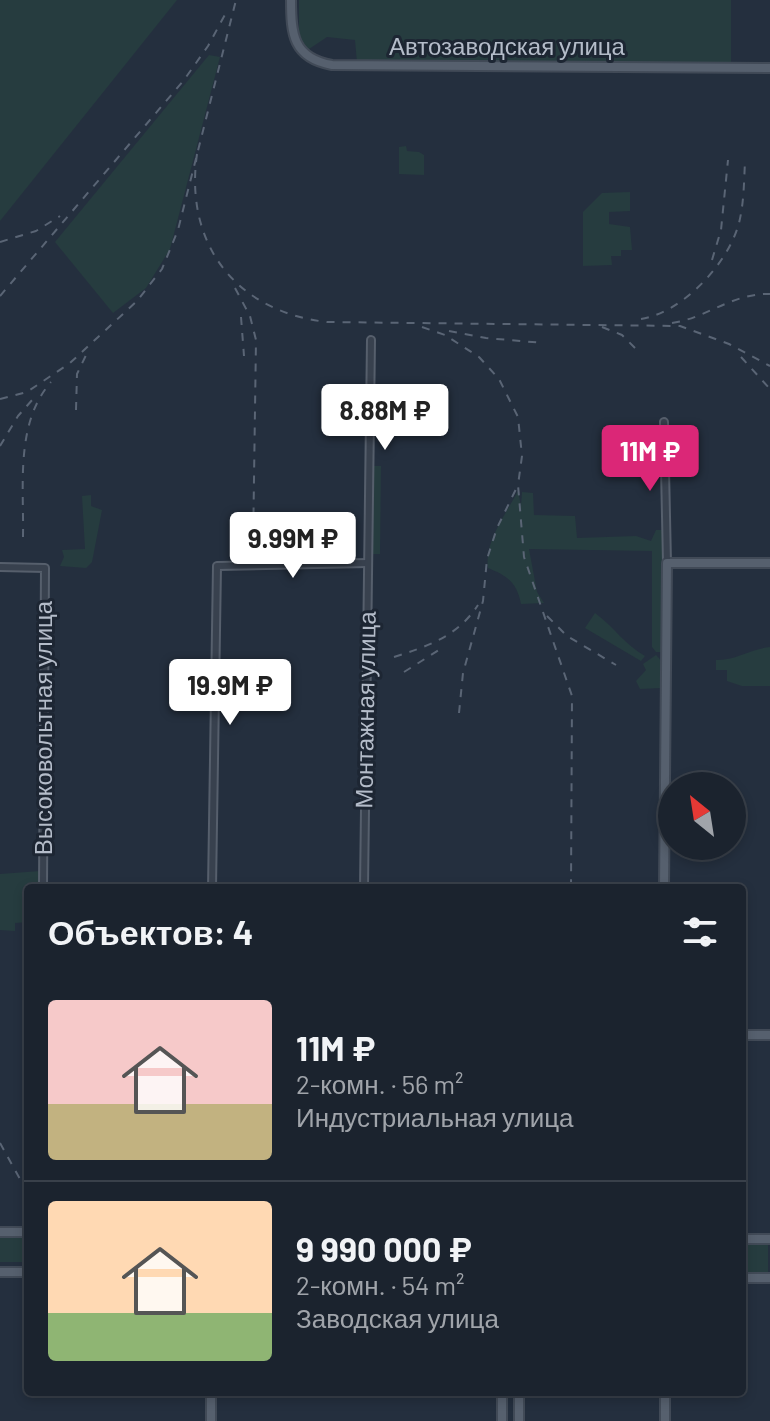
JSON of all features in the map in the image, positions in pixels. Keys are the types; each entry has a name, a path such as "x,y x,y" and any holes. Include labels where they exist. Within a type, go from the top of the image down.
{"main road":[{"name":"Автозаводская улица","path":"291,0 291,28 297,44 312,60 332,65 770,68"},
{"path":"664,884 667,563 770,563"},
{"path":"746,1035 770,1035"},
{"path":"0,1232 24,1232"},
{"path":"746,1239 770,1239"},
{"path":"0,1272 24,1272"},
{"path":"746,1278 770,1278"},
{"path":"209,1396 209,1421"},
{"path":"502,1396 502,1421"},
{"path":"519,1396 519,1421"},
{"path":"665,1396 665,1421"}],"street":[{"name":"Монтажная улица","path":"364,884 371,340"},
{"path":"664,422 667,563"},
{"path":"212,884 217,566 368,563"},
{"name":"Высоковольтная улица","path":"0,567 45,568 43,884"}],"green space":[{"path":"0,0 177,0 0,221"},
{"path":"299,0 731,0 731,66 357,63 355,40 327,37 306,51 299,34"},
{"path":"209,55 220,57 170,249 146,288 113,313 55,242"},
{"path":"406,146 407,151 424,155 424,175 399,174 399,147"},
{"path":"630,192 630,211 609,212 609,224 630,227 632,250 621,250 621,256 611,256 612,265 583,266 583,212 602,193"},
{"path":"372,466 381,466 380,554 372,554"},
{"path":"518,491 521,506 522,492 533,493 534,515 575,516 577,538 636,536 651,541 656,530 664,530 661,652 656,652 652,647 652,551 529,549 537,592 544,603 521,604 510,581 488,568 489,548"},
{"path":"91,495 91,506 102,510 92,562 86,568 60,566 64,557 62,550 85,549 82,496"},
{"path":"595,613 645,656 641,661 585,628"},
{"path":"770,647 770,686 742,686 727,681 727,670 716,670 716,660"},
{"path":"656,655 664,670 661,688 640,689 636,681 646,670 643,664"},
{"path":"40,871 40,884 24,884 24,922 15,923 15,931 0,930 0,874"},
{"path":"0,1238 24,1238 24,1262 0,1262"},
{"path":"746,1245 768,1245 768,1274 746,1274"}],"railway":[{"path":"0,399 27,392 70,363 137,301 162,269 178,230 236,0"},
{"path":"0,296 184,80 227,11"},
{"path":"197,154 195,187 199,217 209,245 223,268 243,288 267,304 295,316 327,322 680,326 729,344 770,366"},
{"path":"712,260 721,230 728,160"},
{"path":"641,319 657,315 688,296 702,284 725,254 741,215 745,161"},
{"path":"0,242 36,231 60,216"},
{"path":"235,288 250,316 256,340 253,549"},
{"path":"672,323 744,297 770,294"},
{"path":"241,317 244,356"},
{"path":"422,327 445,335 479,357 499,379 518,417 522,456 518,485 524,557 572,696 571,884"},
{"path":"602,327 622,335 635,348"},
{"path":"449,331 544,343"},
{"path":"76,410 77,374 88,351"},
{"path":"741,357 770,389"},
{"path":"23,537 23,476 27,436 32,416 51,382"},
{"path":"0,446 18,416 33,399"},
{"path":"459,713 463,673 483,601 487,559 497,528 517,487"},
{"path":"394,657 451,633 478,605"},
{"path":"547,616 567,636 616,665"},
{"path":"404,672 439,650"},
{"path":"0,1143 20,1179"}]}
